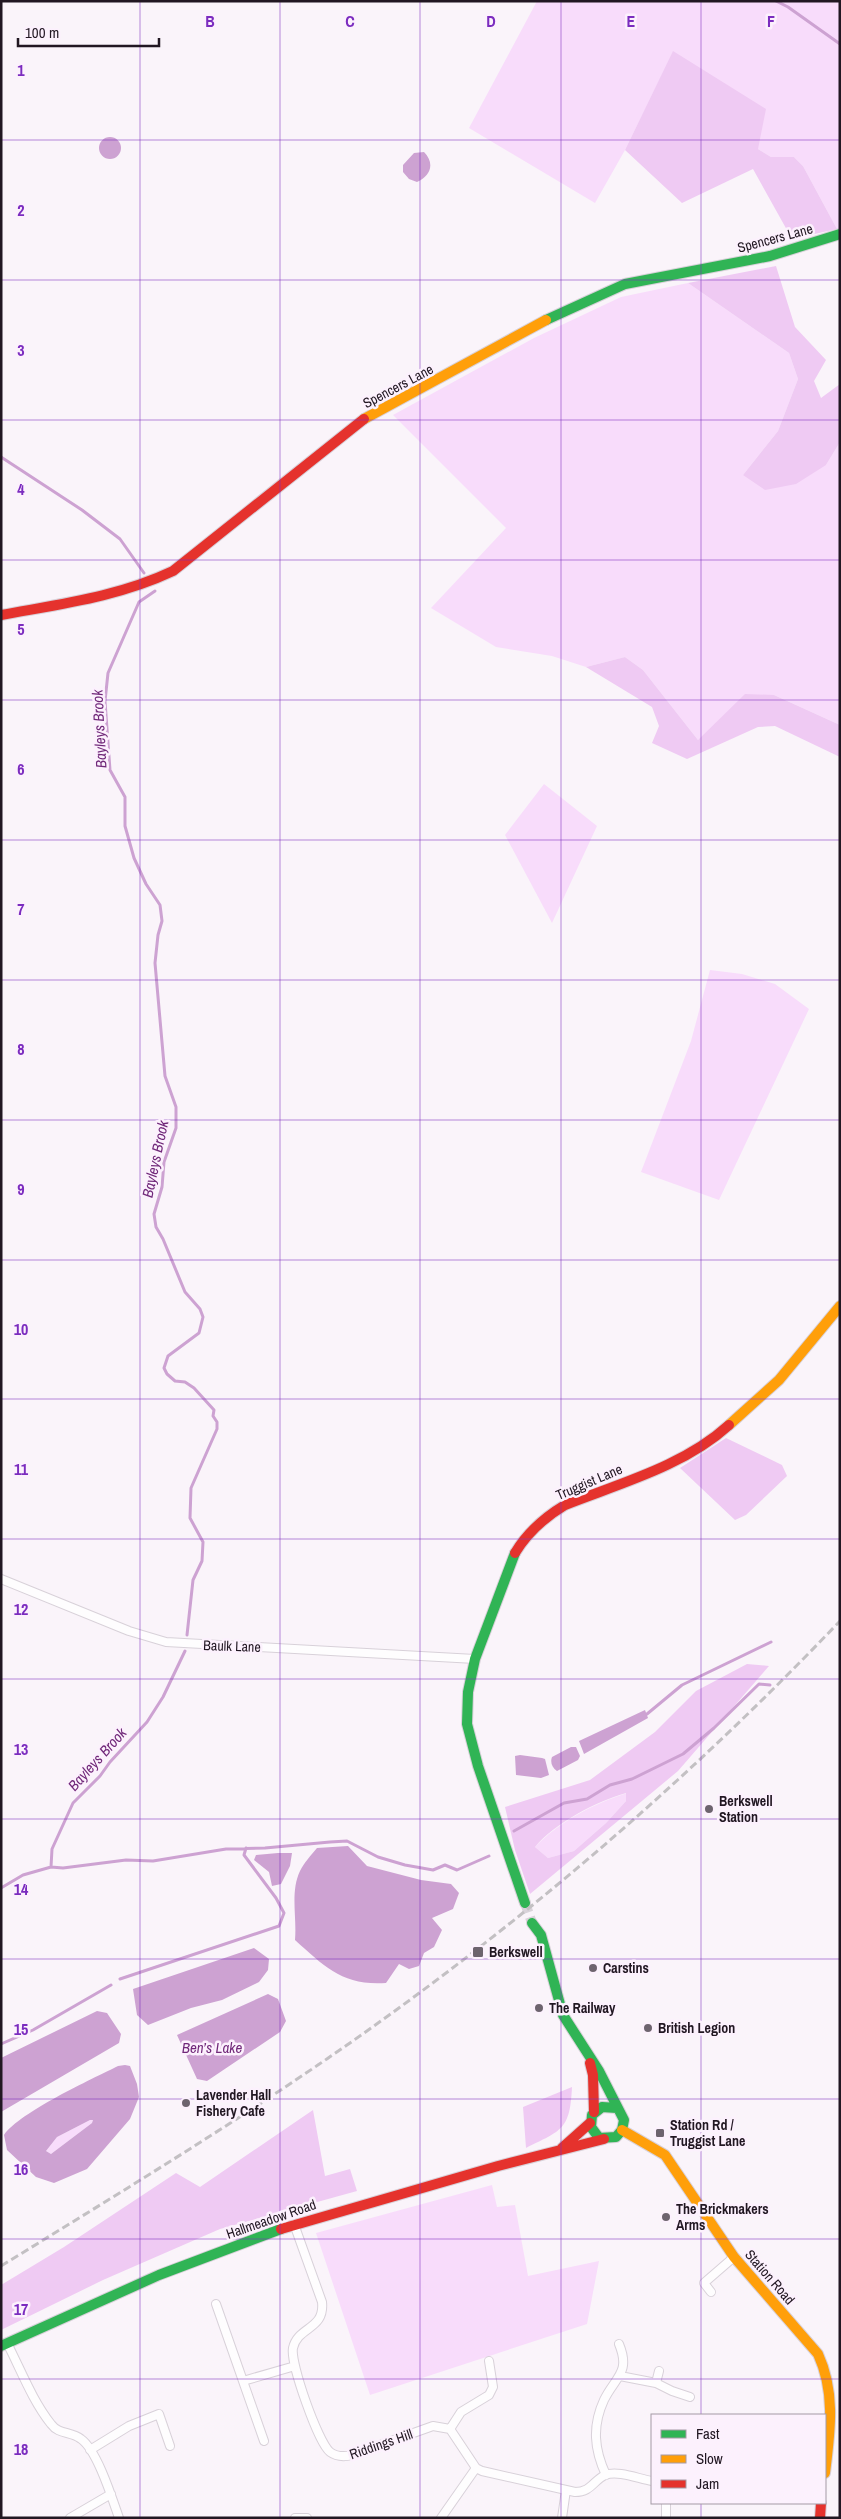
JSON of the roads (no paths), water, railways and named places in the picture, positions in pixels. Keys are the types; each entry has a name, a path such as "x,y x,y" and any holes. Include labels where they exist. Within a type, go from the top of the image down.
{"street":[{"name":"Spencers Lane","path":"1,615 100,598 148,585 189,559 361,421 540,323 625,284 770,256 840,234"},
{"name":"Truggist Lane","path":"526,1903 478,1766 468,1724 468,1692 475,1659 516,1552 527,1536 550,1514 565,1505 658,1469 685,1456 716,1436 778,1380 840,1306"},
{"name":"Baulk Lane","path":"1,1579 128,1631 166,1642 475,1659"},
{"path":"532,1923 541,1935 563,2015 599,2071 616,2108 624,2120 622,2130 616,2137 604,2139 596,2135 590,2123 594,2112 593,2075 590,2059"},
{"path":"594,2112 606,2106 616,2108"},
{"name":"Hallmeadow Road","path":"562,2149 590,2123"},
{"name":"Station Road","path":"622,2130 665,2155 734,2257 818,2354 824,2365 831,2388 835,2411 826,2467"},
{"name":"Hallmeadow Road","path":"4,2344 159,2274 294,2224 604,2139"},
{"name":"Riddings Hill","path":"294,2224 322,2302 323,2312 320,2319 296,2342 293,2350 295,2366 307,2406 328,2450 343,2457 433,2426 450,2429"},
{"path":"711,2292 702,2281 734,2257"},
{"path":"216,2304 264,2441"},
{"path":"4,2344 51,2425 59,2432 80,2438 90,2450 111,2494 119,2518"},
{"path":"606,2475 600,2462 594,2436 597,2418 604,2399 620,2376 624,2366 619,2344"},
{"path":"489,2361 493,2387 489,2395 461,2412 450,2429 476,2468 566,2490 582,2492 590,2490 606,2475 613,2473 651,2481"},
{"path":"243,2381 295,2366"},
{"path":"656,2383 659,2371"},
{"path":"620,2376 656,2383 672,2392 690,2397"},
{"path":"90,2450 129,2426 159,2414 170,2446"},
{"path":"441,2518 476,2468"},
{"path":"562,2518 566,2490"},
{"path":"70,2518 111,2494"},
{"path":"666,2504 666,2518"},
{"path":"820,2518 821,2504"},
{"path":"295,2518 307,2518"}],"water":[{"path":"110,137 118,140 121,148 118,156 110,159 102,156 99,148 102,140"},
{"path":"424,152 430,160 428,173 417,182 409,179 403,172 403,165 414,153"},
{"path":"645,1710 648,1718 584,1754 579,1741"},
{"path":"571,1747 576,1747 580,1756 578,1760 557,1771 552,1765 552,1757"},
{"path":"515,1756 545,1759 549,1775 541,1778 516,1775"},
{"path":"348,1846 367,1866 421,1880 451,1884 459,1893 453,1909 432,1918 442,1930 434,1947 424,1953 419,1966 409,1969 399,1964 386,1983 371,1983 346,1978 316,1959 295,1940 295,1887 302,1868 317,1848"},
{"path":"292,1853 290,1866 281,1884 272,1886 269,1872 254,1860 256,1855"},
{"path":"254,1948 269,1959 268,1970 259,1982 222,2000 191,2008 148,2025 137,2015 133,1989"},
{"name":"Ben’s Lake","path":"268,1994 278,1999 286,2021 280,2032 207,2081 197,2079 177,2035"},
{"path":"97,2011 107,2013 121,2034 119,2043 1,2112 1,2058"},
{"path":"118,2066 130,2066 137,2084 139,2097 130,2119 87,2169 54,2183 36,2177 7,2150 4,2135 25,2116 75,2087","holes":["93,2120 92,2123 51,2154 46,2151 57,2137"]}],"waterway":[{"path":"776,1 788,7 840,44"},
{"name":"Bayleys Brook","path":"1,457 82,510 120,539 144,573"},
{"name":"Bayleys Brook","path":"155,591 139,602 108,673 105,701 110,770 125,797 125,826 134,858 146,884 160,905 162,921 158,935 155,963 165,1076 176,1107 176,1128 164,1162 162,1187 154,1214 156,1227 163,1239 185,1292 200,1309 203,1317 199,1333 168,1356 164,1368 167,1374 175,1381 185,1382 194,1388 214,1410 213,1416 217,1422 217,1429 191,1488 190,1518 203,1542 202,1561 193,1580 187,1635"},
{"path":"647,1714 682,1685 771,1642"},
{"name":"Bayleys Brook","path":"51,1867 52,1849 73,1803 100,1776 110,1762 147,1722 163,1697 185,1651"},
{"path":"514,1831 564,1803 587,1799 610,1785 632,1779 683,1754 714,1728 759,1684 770,1685"},
{"path":"1,1888 23,1875 51,1867 63,1868 126,1860 153,1861 226,1849 265,1848 330,1842 347,1841 378,1857 405,1865 433,1870 445,1865 457,1870 489,1856"},
{"path":"120,1979 279,1926 284,1913 276,1898 244,1855 246,1848"},
{"path":"1,2044 33,2030 111,1985"}],"tunnel":[{"path":"525,1903 532,1923"}],"railway":[{"path":"1,2266 176,2158 305,2074 478,1948 604,1845 665,1791 725,1736 840,1621"}],"place":[{"name":"Berkswell Station","path":"709,1809"},
{"name":"Berkswell","path":"478,1952"},
{"name":"Carstins","path":"593,1968"},
{"name":"The Railway","path":"539,2008"},
{"name":"British Legion","path":"648,2028"},
{"name":"Lavender Hall Fishery Cafe","path":"186,2103"},
{"name":"Station Rd / Truggist Lane","path":"660,2133"},
{"name":"The Brickmakers Arms","path":"666,2217"}]}
